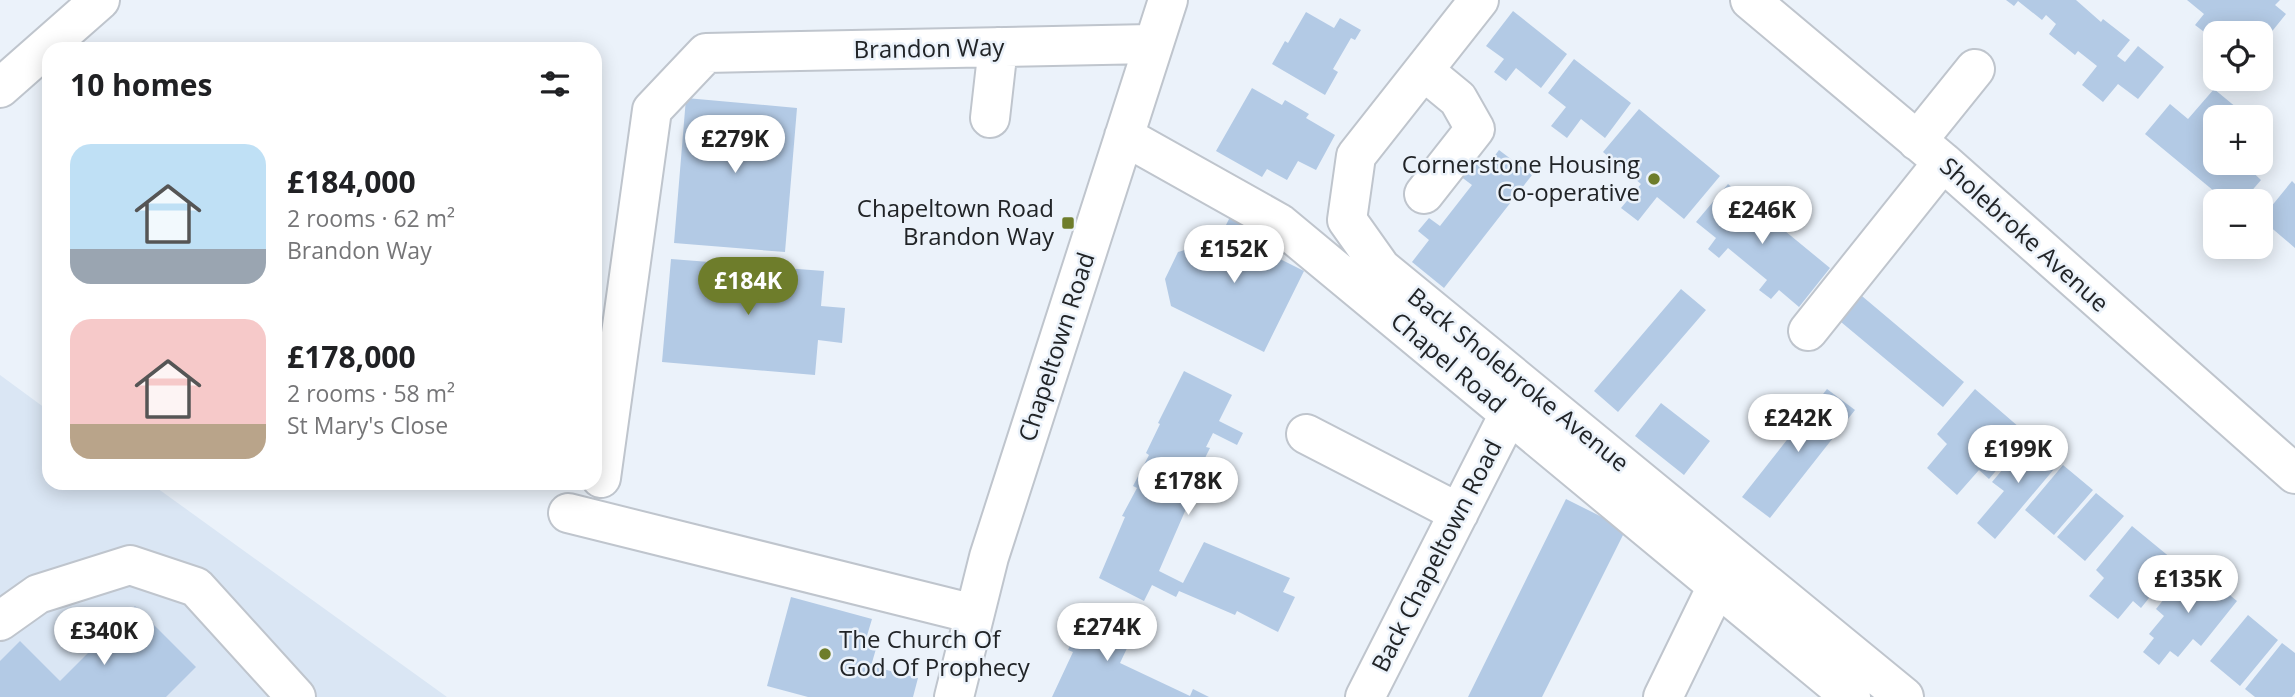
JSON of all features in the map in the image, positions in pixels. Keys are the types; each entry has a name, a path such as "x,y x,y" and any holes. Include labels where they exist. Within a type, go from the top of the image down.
{"street":[{"path":"52,42 100,0"},
{"name":"Chapeltown Road","path":"954,697 989,557 1168,0"},
{"name":"Back Sholebroke Avenue","path":"1479,0 1356,156 1347,220 1381,268 1904,697"},
{"name":"Sholebroke Avenue","path":"1750,0 1930,151 2295,474"},
{"name":"Brandon Way","path":"602,471 652,110 706,53 1152,44"},
{"path":"990,118 998,47"},
{"path":"0,88 42,51"},
{"path":"1808,331 1930,151 1975,69"},
{"path":"1424,71 1458,99 1475,130 1424,194"},
{"name":"Chapel Road","path":"1124,136 1279,223 1851,697"},
{"name":"Back Chapeltown Road","path":"1365,697 1509,414"},
{"path":"1306,434 1459,513"},
{"path":"568,513 974,614"},
{"path":"0,621 38,594 130,565 196,587 296,697"},
{"path":"1663,697 1717,586"}],"shaded area":[{"path":"0,375 42,406 42,490 160,490 447,697 0,697"}],"building":[{"path":"2006,0 2076,0 2101,22 2103,19 2130,40 2117,56 2125,62 2138,46 2164,67 2138,99 2118,84 2103,102 2082,85 2097,66 2078,51 2075,55 2049,34 2056,24 2046,15 2042,20 2018,1 2014,6"},
{"path":"2187,0 2280,0 2275,5 2286,14 2273,30 2273,21 2203,21 2203,31 2195,25 2204,14"},
{"path":"1513,11 1567,54 1541,88 1516,68 1506,81 1494,72 1504,59 1486,46"},
{"path":"1306,12 1334,28 1340,18 1361,30 1355,40 1351,38 1333,69 1338,72 1325,95 1272,64"},
{"path":"1574,59 1631,103 1605,138 1581,119 1567,138 1551,126 1566,107 1548,93"},
{"path":"1252,88 1282,105 1285,100 1309,114 1306,118 1335,135 1316,170 1298,161 1287,180 1267,169 1262,177 1216,151"},
{"path":"2212,91 2216,91 2233,105 2203,105 2203,175 2256,175 2261,180 2253,189 2211,189 2145,134 2170,104 2188,119"},
{"path":"686,98 797,108 785,252 674,243"},
{"path":"1639,109 1720,176 1684,219 1657,197 1638,221 1621,208 1641,184 1603,152"},
{"path":"1499,150 1532,175 1444,288 1412,262 1429,240 1418,231 1429,218 1440,226 1472,185 1460,176 1472,161 1484,170"},
{"path":"2292,181 2295,184 2295,248 2273,229 2273,204"},
{"path":"1728,184 1830,268 1799,307 1779,290 1771,299 1759,290 1767,280 1728,248 1719,258 1708,249 1716,238 1696,222"},
{"path":"1233,211 1255,222 1246,242 1304,271 1264,352 1171,306 1165,279 1178,252 1202,245 1213,251"},
{"path":"671,259 824,271 821,306 845,308 842,343 818,340 815,375 662,362"},
{"path":"1681,289 1706,310 1618,412 1594,391"},
{"path":"1856,291 1964,382 1943,407 1835,317"},
{"path":"1184,371 1232,395 1219,421 1243,433 1237,445 1213,433 1206,447 1210,448 1195,478 1199,479 1159,571 1183,583 1204,542 1290,578 1283,592 1295,597 1278,632 1237,611 1235,615 1179,591 1176,597 1152,585 1144,601 1099,578 1125,517 1122,516 1137,488 1133,486 1149,455 1146,453 1160,424 1158,423"},
{"path":"1827,389 1855,410 1770,518 1742,497"},
{"path":"1975,389 2027,434 1989,479 1979,470 1957,495 1927,468 1947,444 1937,434"},
{"path":"1661,403 1710,441 1684,475 1635,436"},
{"path":"2030,437 2060,462 1995,539 1977,523 2004,491 1992,482"},
{"path":"2063,465 2093,490 2054,535 2025,510"},
{"path":"2096,493 2124,516 2085,561 2057,537"},
{"path":"1566,499 1626,529 1542,697 1468,697"},
{"path":"2132,526 2177,563 2141,608 2133,601 2118,619 2089,596 2104,578 2096,570"},
{"path":"2192,564 2237,601 2201,646 2193,639 2178,657 2170,651 2159,665 2143,652 2154,638 2149,634 2164,616 2156,609"},
{"name":"The Church Of God Of Prophecy","path":"791,597 872,619 866,639 878,642 871,666 918,678 913,697 808,697 767,686"},
{"path":"1089,605 1137,627 1120,663 1190,696 1193,689 1209,697 1052,697 1073,652 1068,650"},
{"path":"135,606 196,667 166,697 0,697 0,661 20,641 60,681"},
{"path":"2248,615 2278,640 2240,686 2210,661"},
{"path":"2282,643 2295,653 2295,693 2292,697 2255,697 2245,689"}],"place":[{"name":"Cornerstone Housing Co-operative","path":"1654,179"},
{"name":"Chapeltown Road Brandon Way","path":"1068,223"},
{"name":"The Church Of God Of Prophecy","path":"825,654"}]}
